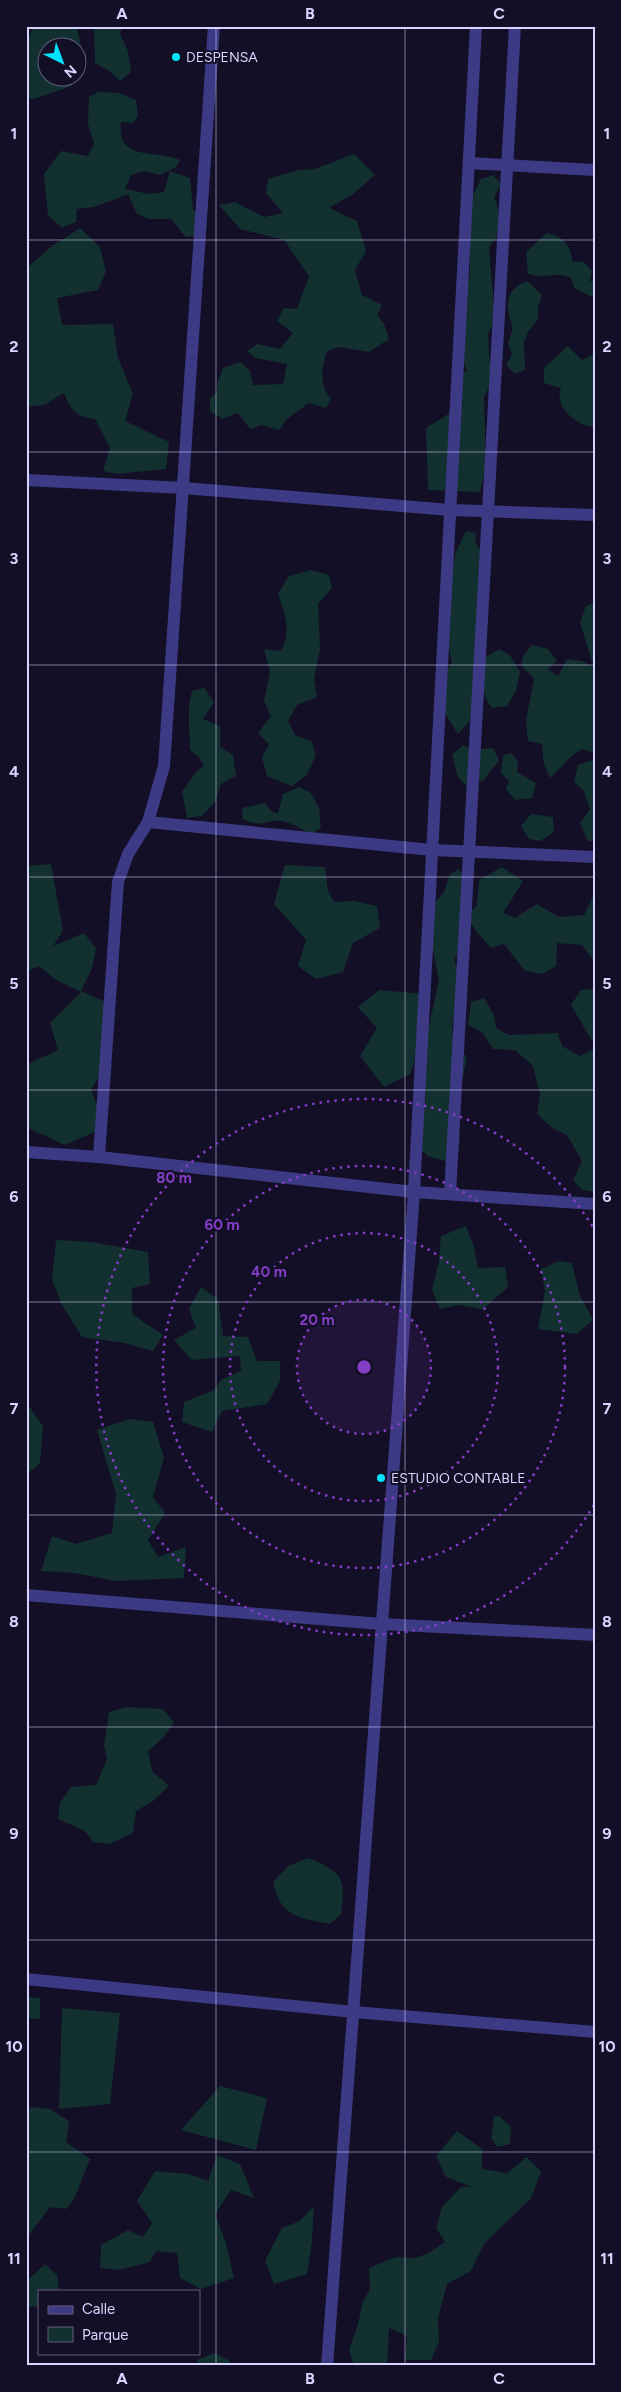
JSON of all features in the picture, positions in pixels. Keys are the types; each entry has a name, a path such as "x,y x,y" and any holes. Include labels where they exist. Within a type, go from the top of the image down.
{"street":[{"path":"99,1157 118,882 128,854 148,822 164,766 214,26"},
{"path":"327,2366 414,1192 476,26"},
{"path":"450,1194 515,26"},
{"path":"469,164 595,170"},
{"path":"26,480 184,488 450,510 488,509 595,515"},
{"path":"148,822 432,850 469,850 595,857"},
{"path":"26,1152 99,1157 414,1192 595,1204"},
{"path":"26,1595 382,1624 595,1635"},
{"path":"26,1979 354,2012 595,2032"}],"green space":[{"path":"33,26 77,26 79,38 38,38 38,88 66,88 34,99 26,98 26,48"},
{"path":"94,26 122,26 120,34 128,51 131,72 120,81 111,72 95,63"},
{"path":"98,92 119,93 136,100 138,116 133,123 121,122 121,135 131,149 180,160 176,167 160,175 145,171 131,175 125,189 149,194 164,192 170,171 190,178 193,209 206,222 196,236 186,237 171,219 149,219 137,214 128,194 94,207 77,209 76,222 62,228 48,215 44,174 61,151 88,156 94,144 88,124 89,97"},
{"path":"354,154 375,175 353,194 329,208 357,221 366,251 355,270 362,295 382,305 377,315 384,324 389,339 369,352 339,347 327,351 322,376 324,388 331,399 326,408 309,403 287,419 279,430 261,425 250,429 238,413 222,419 210,411 210,398 217,392 218,381 223,368 240,362 250,371 253,385 283,384 287,364 255,358 247,351 257,344 280,349 293,333 277,321 284,308 297,309 309,276 284,240 240,229 219,205 235,202 264,217 283,213 266,193 268,179 298,170 315,169"},
{"path":"493,175 501,184 494,198 498,211 499,234 489,247 495,319 488,334 491,383 484,397 486,466 480,492 428,490 426,428 463,405 459,373 467,372 464,363 465,327 457,309 470,276 470,201 481,179"},
{"path":"80,228 100,247 106,271 98,290 57,298 62,325 113,324 118,358 133,394 125,421 169,442 166,469 117,474 103,471 110,448 95,419 75,412 64,393 44,405 26,407 26,269 52,246"},
{"path":"547,233 565,242 570,250 572,261 584,262 592,271 590,281 595,282 595,298 574,288 571,278 566,276 528,274 526,252"},
{"path":"527,281 542,295 538,308 538,319 528,332 524,342 525,370 515,374 506,365 512,354 508,343 513,328 510,321 508,300 514,289"},
{"path":"568,346 582,360 595,353 595,427 584,425 573,419 562,405 560,397 561,388 544,383 544,368"},
{"path":"466,531 476,533 475,542 482,553 475,702 469,722 458,734 444,712 441,680 452,662 446,634 451,583 455,554"},
{"path":"311,570 329,575 332,588 318,604 320,649 314,679 317,697 297,705 288,721 295,735 312,742 316,755 307,775 292,786 267,776 262,758 269,744 258,733 271,716 264,701 270,672 264,649 281,651 286,637 286,623 278,594 289,576"},
{"path":"595,602 595,661 592,662 580,622 586,606"},
{"path":"532,645 548,649 557,661 548,669 558,676 567,659 582,661 595,668 595,753 582,749 573,755 550,778 544,764 542,744 528,741 526,720 534,678 521,666 523,656"},
{"path":"499,649 510,655 520,672 516,691 507,706 492,708 485,696 483,672 485,658"},
{"path":"204,688 214,702 203,719 220,726 220,747 233,755 236,776 221,784 215,802 202,816 187,818 182,792 196,772 204,766 198,756 190,750 189,706 192,691"},
{"path":"463,745 473,750 493,748 499,760 484,780 467,787 458,777 452,755"},
{"path":"512,753 518,762 517,772 536,783 532,798 515,800 506,789 509,781 501,773 503,755"},
{"path":"595,759 595,841 588,841 580,823 590,809 584,791 574,782 578,765"},
{"path":"299,787 311,793 319,808 321,828 310,834 285,822 276,821 260,824 243,819 242,808 265,803 272,812 278,813 283,794"},
{"path":"531,814 553,817 554,832 540,841 529,839 521,826"},
{"path":"51,864 63,931 53,946 84,933 96,949 92,968 81,991 112,1005 110,1056 91,1090 106,1127 65,1145 26,1127 26,1065 58,1050 50,1023 81,992 56,980 39,966 26,972 26,866"},
{"path":"285,865 325,867 328,891 334,902 354,901 377,906 380,928 353,943 343,972 316,979 298,966 306,940 274,904"},
{"path":"502,867 523,881 503,913 515,918 537,904 559,917 584,915 595,893 595,963 582,945 557,943 556,966 542,974 525,971 504,944 491,948 476,931 467,916 465,942 454,959 462,984 464,1009 452,1023 453,1043 467,1057 458,1110 460,1143 448,1162 428,1156 416,1146 425,1108 427,1035 439,980 433,950 433,905 444,892 450,874 459,869 469,883 467,915 477,905 479,880"},
{"path":"595,989 595,1046 571,1005 581,990"},
{"path":"379,990 424,994 422,1040 410,1074 384,1087 360,1056 377,1028 358,1007"},
{"path":"484,998 494,1015 496,1028 509,1035 558,1033 562,1046 580,1056 595,1049 595,1192 582,1190 573,1180 582,1161 567,1135 552,1128 537,1114 540,1095 533,1066 515,1050 493,1049 482,1032 468,1025 471,1002"},
{"path":"466,1226 474,1247 478,1268 505,1267 508,1287 483,1309 458,1305 440,1309 432,1290 439,1261 441,1236"},
{"path":"56,1240 91,1242 148,1252 150,1284 132,1288 132,1314 163,1335 153,1351 124,1343 82,1337 62,1305 52,1280"},
{"path":"559,1261 572,1263 580,1296 593,1320 577,1334 538,1329 545,1291 541,1269"},
{"path":"201,1287 218,1299 223,1336 248,1337 257,1361 280,1361 280,1381 267,1404 222,1411 212,1432 182,1422 184,1402 214,1390 221,1380 241,1371 240,1356 192,1360 174,1340 196,1328 189,1309"},
{"path":"26,1402 43,1426 40,1463 26,1475"},
{"path":"129,1419 153,1422 164,1458 153,1497 165,1513 148,1540 158,1557 186,1547 184,1578 116,1581 75,1573 41,1571 52,1536 76,1544 112,1533 116,1494 97,1430"},
{"path":"126,1707 163,1709 174,1722 163,1738 148,1751 152,1771 169,1786 153,1801 136,1811 133,1833 109,1844 93,1842 85,1831 58,1819 60,1803 71,1787 96,1785 107,1759 104,1745 109,1712"},
{"path":"309,1858 329,1868 340,1878 342,1884 341,1914 330,1924 292,1914 280,1902 276,1894 273,1882 288,1866"},
{"path":"26,1997 40,1998 40,2019 26,2018"},
{"path":"62,2008 120,2013 110,2104 59,2109"},
{"path":"220,2086 267,2098 256,2150 181,2130"},
{"path":"31,2107 50,2109 69,2121 66,2142 90,2159 74,2199 66,2209 50,2207 26,2239 26,2115"},
{"path":"494,2116 499,2116 511,2127 510,2144 497,2147 491,2138"},
{"path":"457,2131 482,2149 482,2169 507,2173 527,2157 541,2172 531,2198 484,2244 471,2271 447,2284 438,2318 439,2342 431,2360 405,2360 407,2336 389,2328 387,2366 354,2366 349,2350 363,2302 370,2289 369,2268 396,2257 415,2258 429,2253 445,2242 436,2228 442,2207 461,2187 472,2187 446,2177 436,2156"},
{"path":"217,2155 240,2164 254,2198 231,2190 215,2214 226,2243 234,2278 201,2289 180,2278 177,2253 156,2251 150,2262 119,2270 100,2268 101,2245 128,2230 143,2237 152,2223 137,2201 155,2171 189,2174 208,2181"},
{"path":"314,2206 312,2241 307,2274 274,2284 265,2261 282,2228 300,2221"},
{"path":"45,2264 57,2275 59,2290 38,2290 38,2306 26,2307 26,2282"},
{"path":"215,2353 230,2361 228,2366 199,2366 197,2360"}],"place":[{"name":"DESPENSA","path":"176,57"},
{"name":"ESTUDIO CONTABLE","path":"381,1478"}]}
